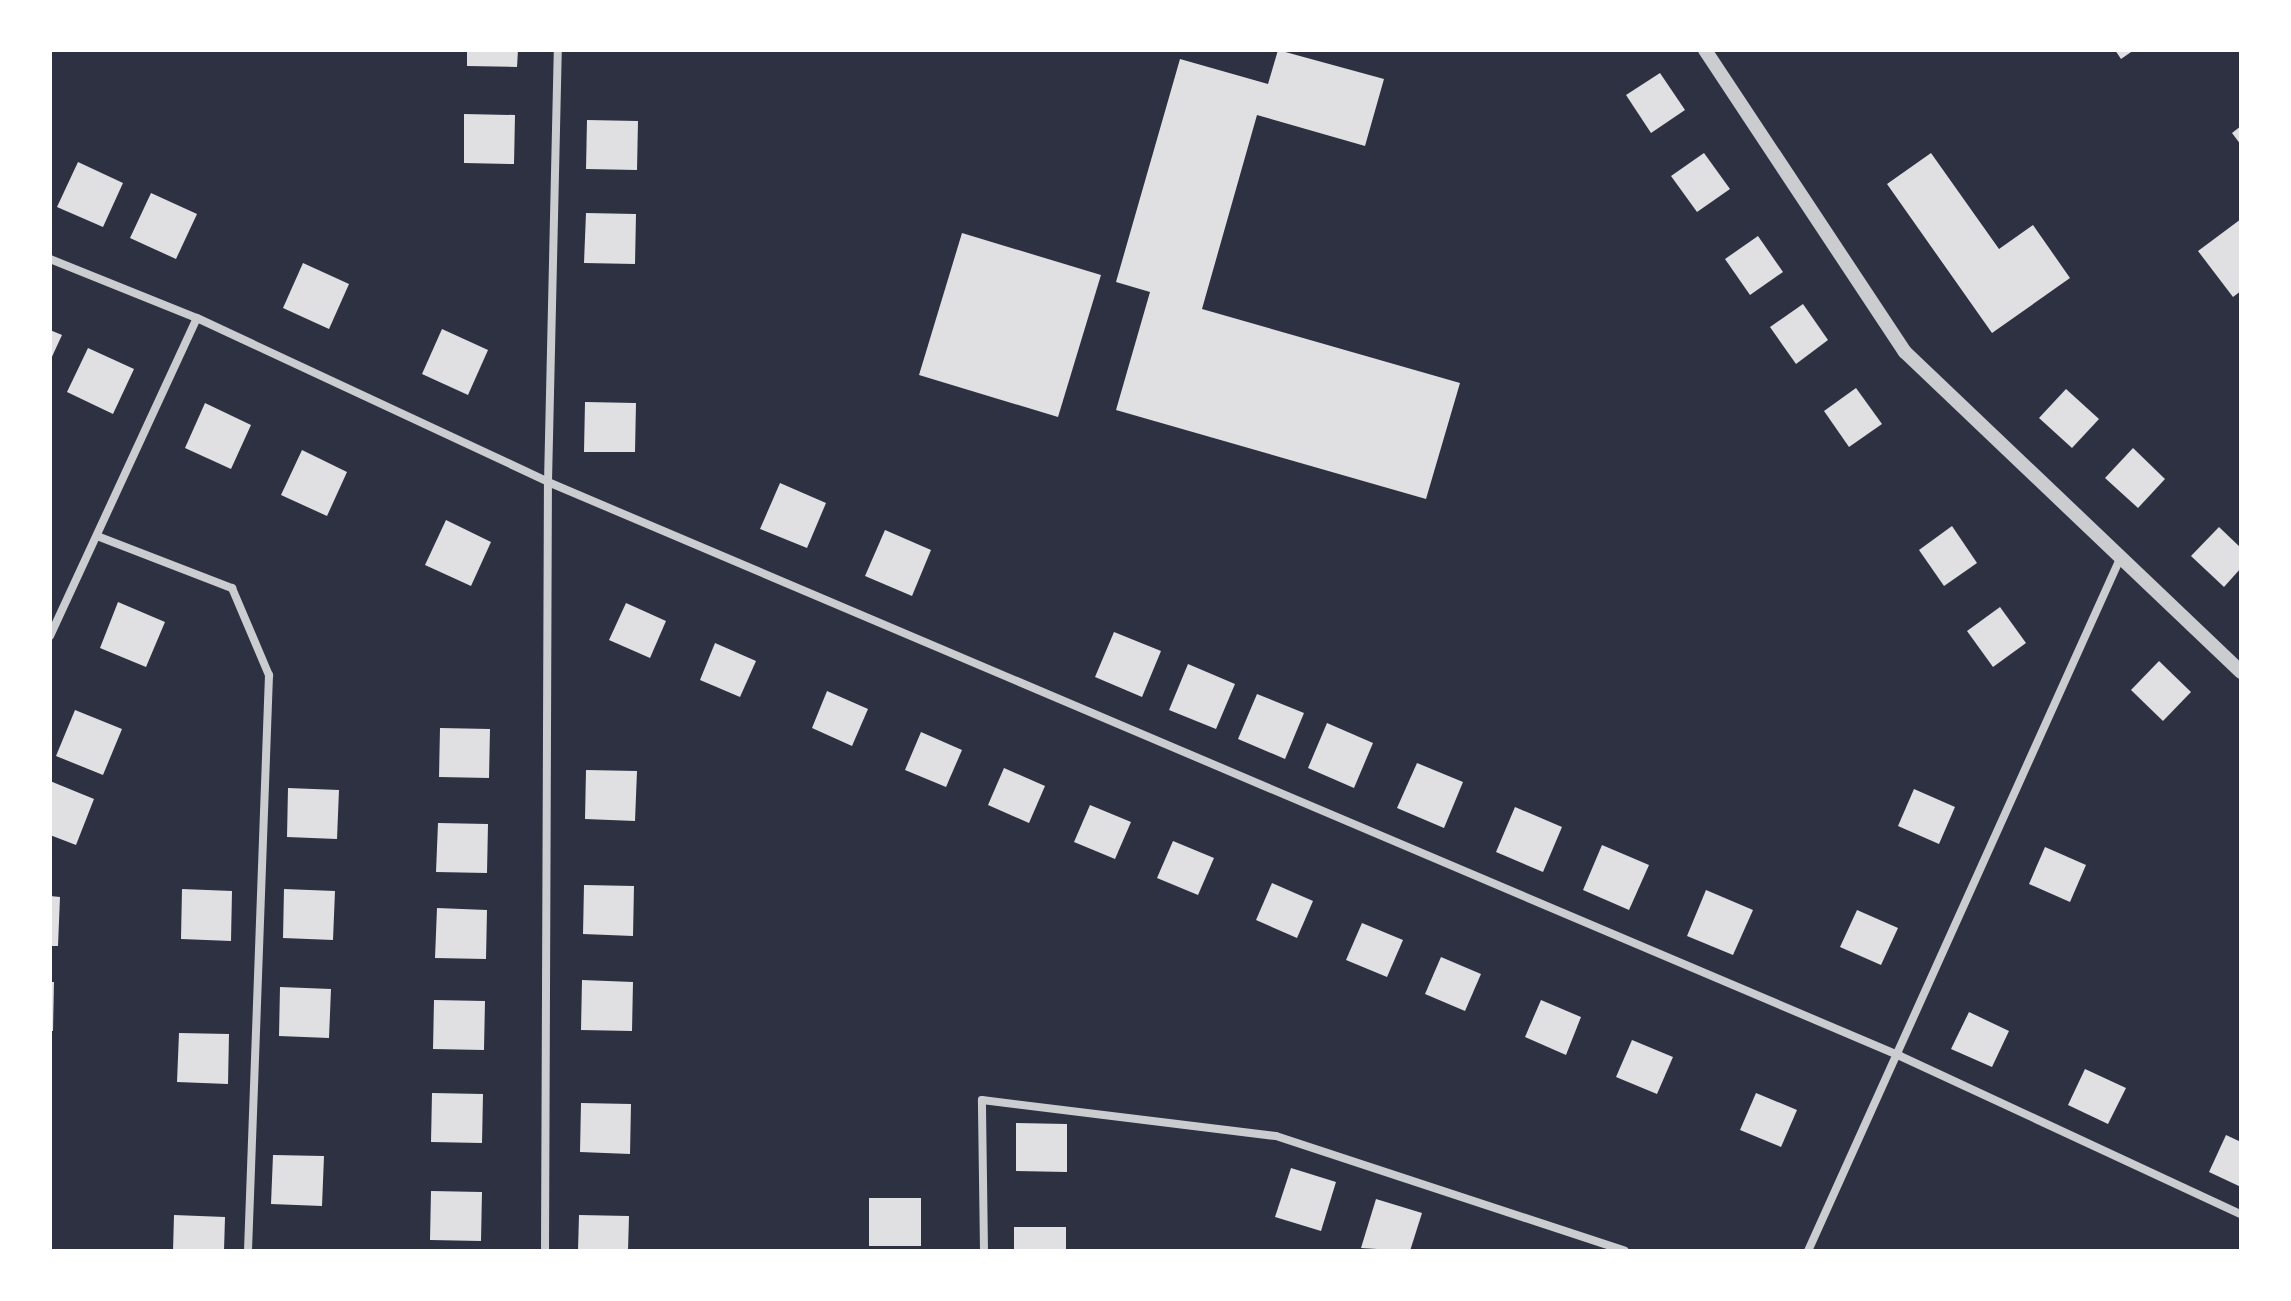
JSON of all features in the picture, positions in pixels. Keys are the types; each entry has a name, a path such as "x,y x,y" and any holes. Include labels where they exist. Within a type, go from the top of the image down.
{"street":[{"path":"545,1251 548,482 558,50"},
{"path":"1705,50 1905,352 2119,561 2241,672"},
{"path":"50,259 197,318 548,482 1900,1056 2241,1214"},
{"path":"50,636 53,618 97,536 197,318"},
{"path":"97,536 232,588 269,675 248,1251"},
{"path":"1808,1251 1900,1056 2119,561"},
{"path":"984,1251 982,1100 1276,1136 1625,1251"}],"building":[{"path":"467,50 518,50 517,67 467,66"},
{"path":"1278,50 1384,79 1365,146 1257,115 1202,309 1460,383 1426,499 1116,410 1150,292 1116,282 1180,59 1268,84"},
{"path":"2115,50 2134,50 2121,59"},
{"path":"1660,73 1685,110 1651,133 1626,95"},
{"path":"464,114 515,115 514,164 464,163"},
{"path":"587,120 638,121 637,170 586,169"},
{"path":"2241,126 2241,145 2232,133"},
{"path":"1704,153 1730,189 1697,212 1671,176"},
{"path":"1931,153 1999,249 2033,225 2070,278 1992,333 1887,184"},
{"path":"78,162 123,183 103,227 57,207"},
{"path":"151,193 197,214 176,259 130,238"},
{"path":"586,213 636,214 635,264 584,263"},
{"path":"2241,219 2241,291 2233,297 2198,251"},
{"path":"962,233 1101,275 1058,417 919,375"},
{"path":"1758,236 1783,272 1750,295 1725,259"},
{"path":"303,263 349,284 329,329 283,308"},
{"path":"1803,304 1828,340 1796,364 1770,327"},
{"path":"442,329 488,350 468,395 422,374"},
{"path":"50,330 62,335 50,361"},
{"path":"88,348 134,369 113,414 67,392"},
{"path":"1856,388 1882,424 1849,447 1824,411"},
{"path":"2066,389 2099,419 2072,448 2039,418"},
{"path":"585,402 636,403 635,452 584,452"},
{"path":"205,403 251,425 231,469 185,448"},
{"path":"2133,448 2165,479 2138,508 2105,478"},
{"path":"302,450 347,472 327,516 281,495"},
{"path":"780,483 826,503 807,548 760,529"},
{"path":"446,520 491,542 471,586 425,565"},
{"path":"1952,526 1977,563 1944,586 1919,550"},
{"path":"2219,527 2241,548 2241,568 2224,587 2191,556"},
{"path":"885,530 931,550 912,596 865,576"},
{"path":"118,602 165,622 146,667 100,648"},
{"path":"626,603 666,621 650,658 609,640"},
{"path":"2000,607 2026,643 1993,667 1967,631"},
{"path":"1114,632 1161,651 1142,697 1095,677"},
{"path":"715,643 756,661 740,697 700,680"},
{"path":"2159,661 2191,692 2163,721 2131,690"},
{"path":"1188,664 1235,684 1216,729 1169,710"},
{"path":"827,691 868,709 852,746 812,728"},
{"path":"1257,694 1304,713 1285,759 1238,739"},
{"path":"75,710 122,729 103,775 56,756"},
{"path":"1327,723 1373,743 1354,788 1308,768"},
{"path":"440,728 490,729 489,778 439,777"},
{"path":"921,732 962,750 946,787 905,770"},
{"path":"1417,763 1463,782 1444,828 1397,808"},
{"path":"1004,768 1045,786 1029,823 988,805"},
{"path":"586,770 637,771 635,821 585,819"},
{"path":"50,781 94,799 76,845 50,835"},
{"path":"288,788 339,790 337,839 287,837"},
{"path":"1914,789 1955,807 1939,844 1898,826"},
{"path":"1090,805 1131,822 1115,859 1074,842"},
{"path":"1515,807 1562,827 1543,872 1496,852"},
{"path":"438,823 488,824 487,873 436,872"},
{"path":"1173,841 1214,858 1198,895 1157,878"},
{"path":"1602,845 1649,865 1629,910 1583,890"},
{"path":"2045,847 2086,865 2070,902 2029,884"},
{"path":"1272,883 1313,901 1297,938 1256,920"},
{"path":"584,885 634,886 633,936 583,934"},
{"path":"182,889 232,891 231,941 181,939"},
{"path":"284,889 335,891 333,940 283,938"},
{"path":"1706,890 1753,910 1733,955 1687,936"},
{"path":"50,896 60,897 58,946 50,946"},
{"path":"437,908 487,910 486,959 435,958"},
{"path":"1857,910 1898,928 1881,965 1840,947"},
{"path":"1362,923 1403,940 1387,977 1346,960"},
{"path":"1441,957 1481,974 1465,1011 1425,994"},
{"path":"582,980 633,982 632,1031 581,1030"},
{"path":"50,982 54,982 53,1031 50,1031"},
{"path":"280,987 331,989 329,1038 279,1036"},
{"path":"434,1000 485,1001 484,1050 433,1049"},
{"path":"1541,1000 1581,1017 1566,1055 1525,1037"},
{"path":"1969,1012 2009,1031 1992,1067 1951,1049"},
{"path":"179,1033 229,1034 228,1084 177,1082"},
{"path":"1632,1040 1673,1057 1657,1094 1616,1077"},
{"path":"2085,1069 2126,1088 2108,1124 2068,1105"},
{"path":"432,1093 483,1094 482,1143 431,1142"},
{"path":"1756,1093 1797,1110 1781,1147 1740,1130"},
{"path":"581,1103 631,1104 630,1154 580,1152"},
{"path":"1016,1123 1067,1124 1067,1172 1016,1171"},
{"path":"2226,1135 2241,1142 2241,1187 2209,1172"},
{"path":"273,1155 324,1156 322,1206 271,1204"},
{"path":"1291,1168 1336,1182 1321,1231 1275,1217"},
{"path":"431,1191 482,1192 481,1241 430,1240"},
{"path":"869,1198 921,1198 921,1246 869,1246"},
{"path":"1376,1199 1422,1213 1410,1251 1361,1248"},
{"path":"174,1215 225,1217 224,1251 173,1251"},
{"path":"579,1215 629,1216 628,1251 578,1251"},
{"path":"1014,1227 1066,1227 1066,1251 1014,1251"}]}
